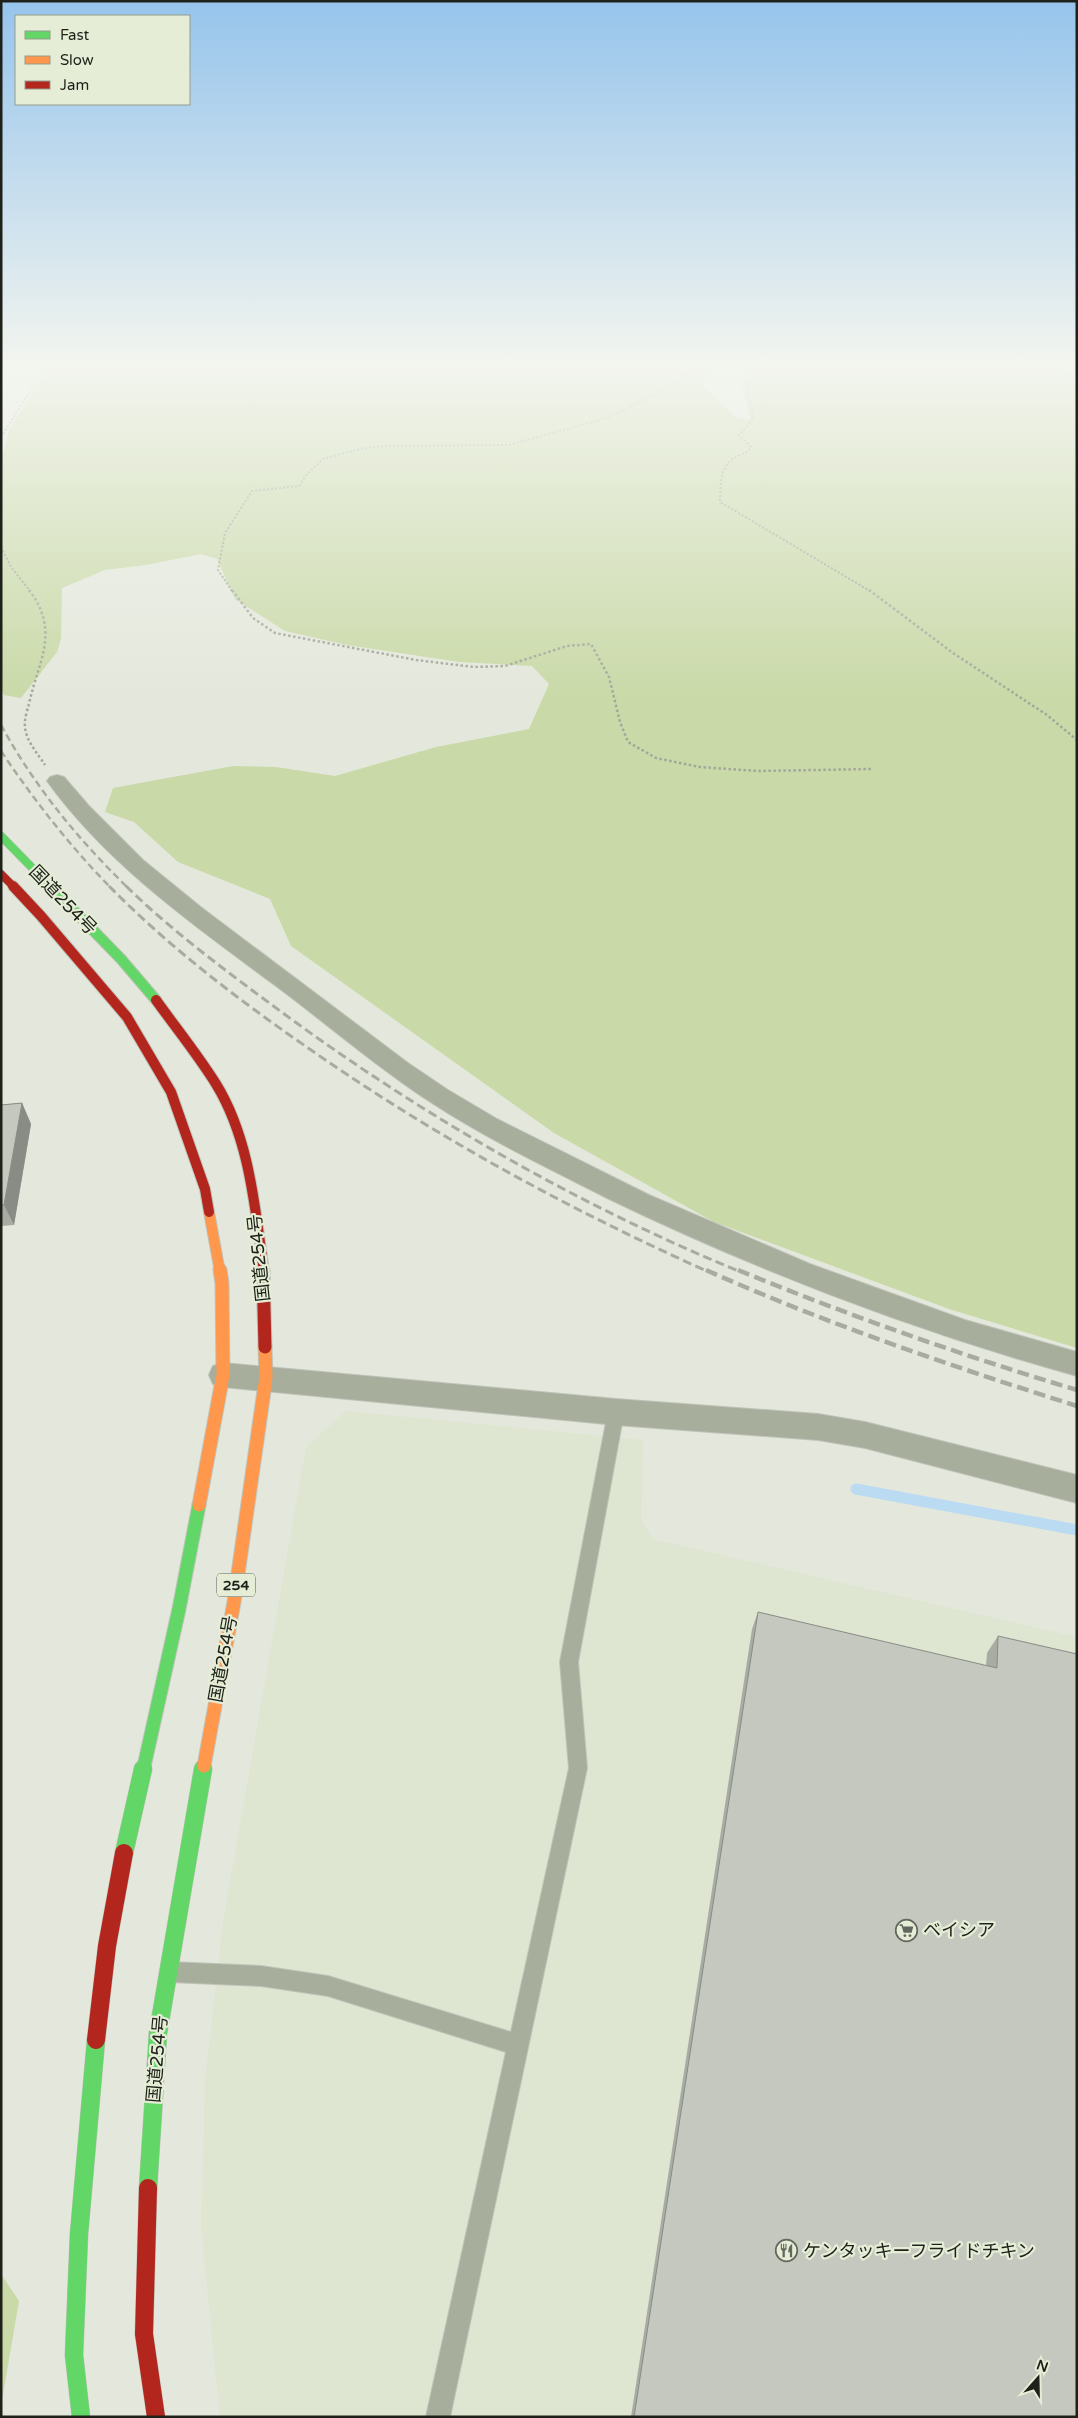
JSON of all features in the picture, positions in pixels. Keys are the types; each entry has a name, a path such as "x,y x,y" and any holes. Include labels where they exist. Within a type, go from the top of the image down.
{"highway":[{"name":"国道254号","path":"1,836 134,974 176,1025 216,1085 237,1130 252,1188 264,1275 266,1377 234,1602 167,1972 158,2033 146,2215 144,2334 156,2417"},
{"name":"国道254号","path":"1,874 41,916 127,1017 171,1092 205,1189 222,1283 223,1374 179,1609 115,1895 101,1983 79,2234 74,2355 81,2417"}],"street":[{"path":"57,781 113,845 188,909 412,1077 502,1133 569,1168 774,1263 935,1322 1077,1364"},
{"path":"223,1374 616,1412 818,1427 865,1435 1077,1489"}],"lane":[{"path":"438,2417 578,1768 569,1662 616,1412"},
{"path":"167,1972 260,1976 328,1986 519,2045"}],"path":[{"path":"306,476 299,486 252,491 224,533 218,570 251,617 270,632 447,663 492,667 523,662 579,642 591,644 609,676 620,722 628,742 656,758 700,767 758,771 873,769"},
{"path":"722,476 720,502 790,545 862,585 953,653 1047,715 1077,740"},
{"path":"1,547 5,560 29,589 40,606 45,620 47,646 29,700 25,728 57,781"}],"shaded area":[{"path":"346,1411 643,1440 641,1517 652,1539 1077,1637 1077,2417 220,2417 201,2226 205,2082 223,1922 306,1447"}],"green space":[{"path":"1,476 1077,476 1077,1348 949,1309 714,1222 554,1133 291,946 270,899 178,862 134,822 105,812 113,788 233,766 276,767 335,776 436,747 529,729 549,684 532,666 459,662 347,645 285,631 235,599 217,559 201,554 146,565 105,570 62,588 61,639 57,652 21,698 4,695 1,687"},
{"path":"1,2274 19,2301 1,2406"}],"building":[{"path":"22,1103 4,1205 1,1205 1,1105"},
{"path":"758,1612 997,1668 998,1636 1077,1654 1077,2417 634,2417"}],"waterway":[{"path":"856,1489 1077,1530"}],"railway":[{"path":"1,725 28,770 58,811 91,850 126,886"},
{"path":"1,751 52,822 110,887"},
{"path":"126,886 179,933 272,1005 440,1119 498,1153 618,1217 741,1272"},
{"path":"110,887 156,931 232,993 284,1031 406,1113 555,1197 709,1272"},
{"path":"706,1270 843,1326 1077,1406"},
{"path":"738,1270 906,1334 1077,1390"}],"traffic: fast":[{"path":"1,836 121,959 156,1000"},
{"path":"124,1853 179,1609 199,1505"},
{"path":"148,2188 158,2033 204,1766"},
{"path":"81,2417 74,2355 79,2234 96,2040"}],"traffic: slow":[{"path":"199,1505 223,1375 222,1283 209,1212"},
{"path":"204,1766 234,1602 266,1377 265,1347"}],"traffic: jam":[{"path":"1,874 41,916 127,1017 171,1092 205,1189 209,1212"},
{"path":"156,1000 217,1085 237,1130 252,1188 264,1275 265,1347"},
{"path":"96,2040 107,1946 124,1853"},
{"path":"148,2188 144,2334 156,2417"}],"place":[{"name":"ベイシア","path":"907,1930"},
{"name":"ケンタッキーフライドチキン","path":"787,2251"}]}
